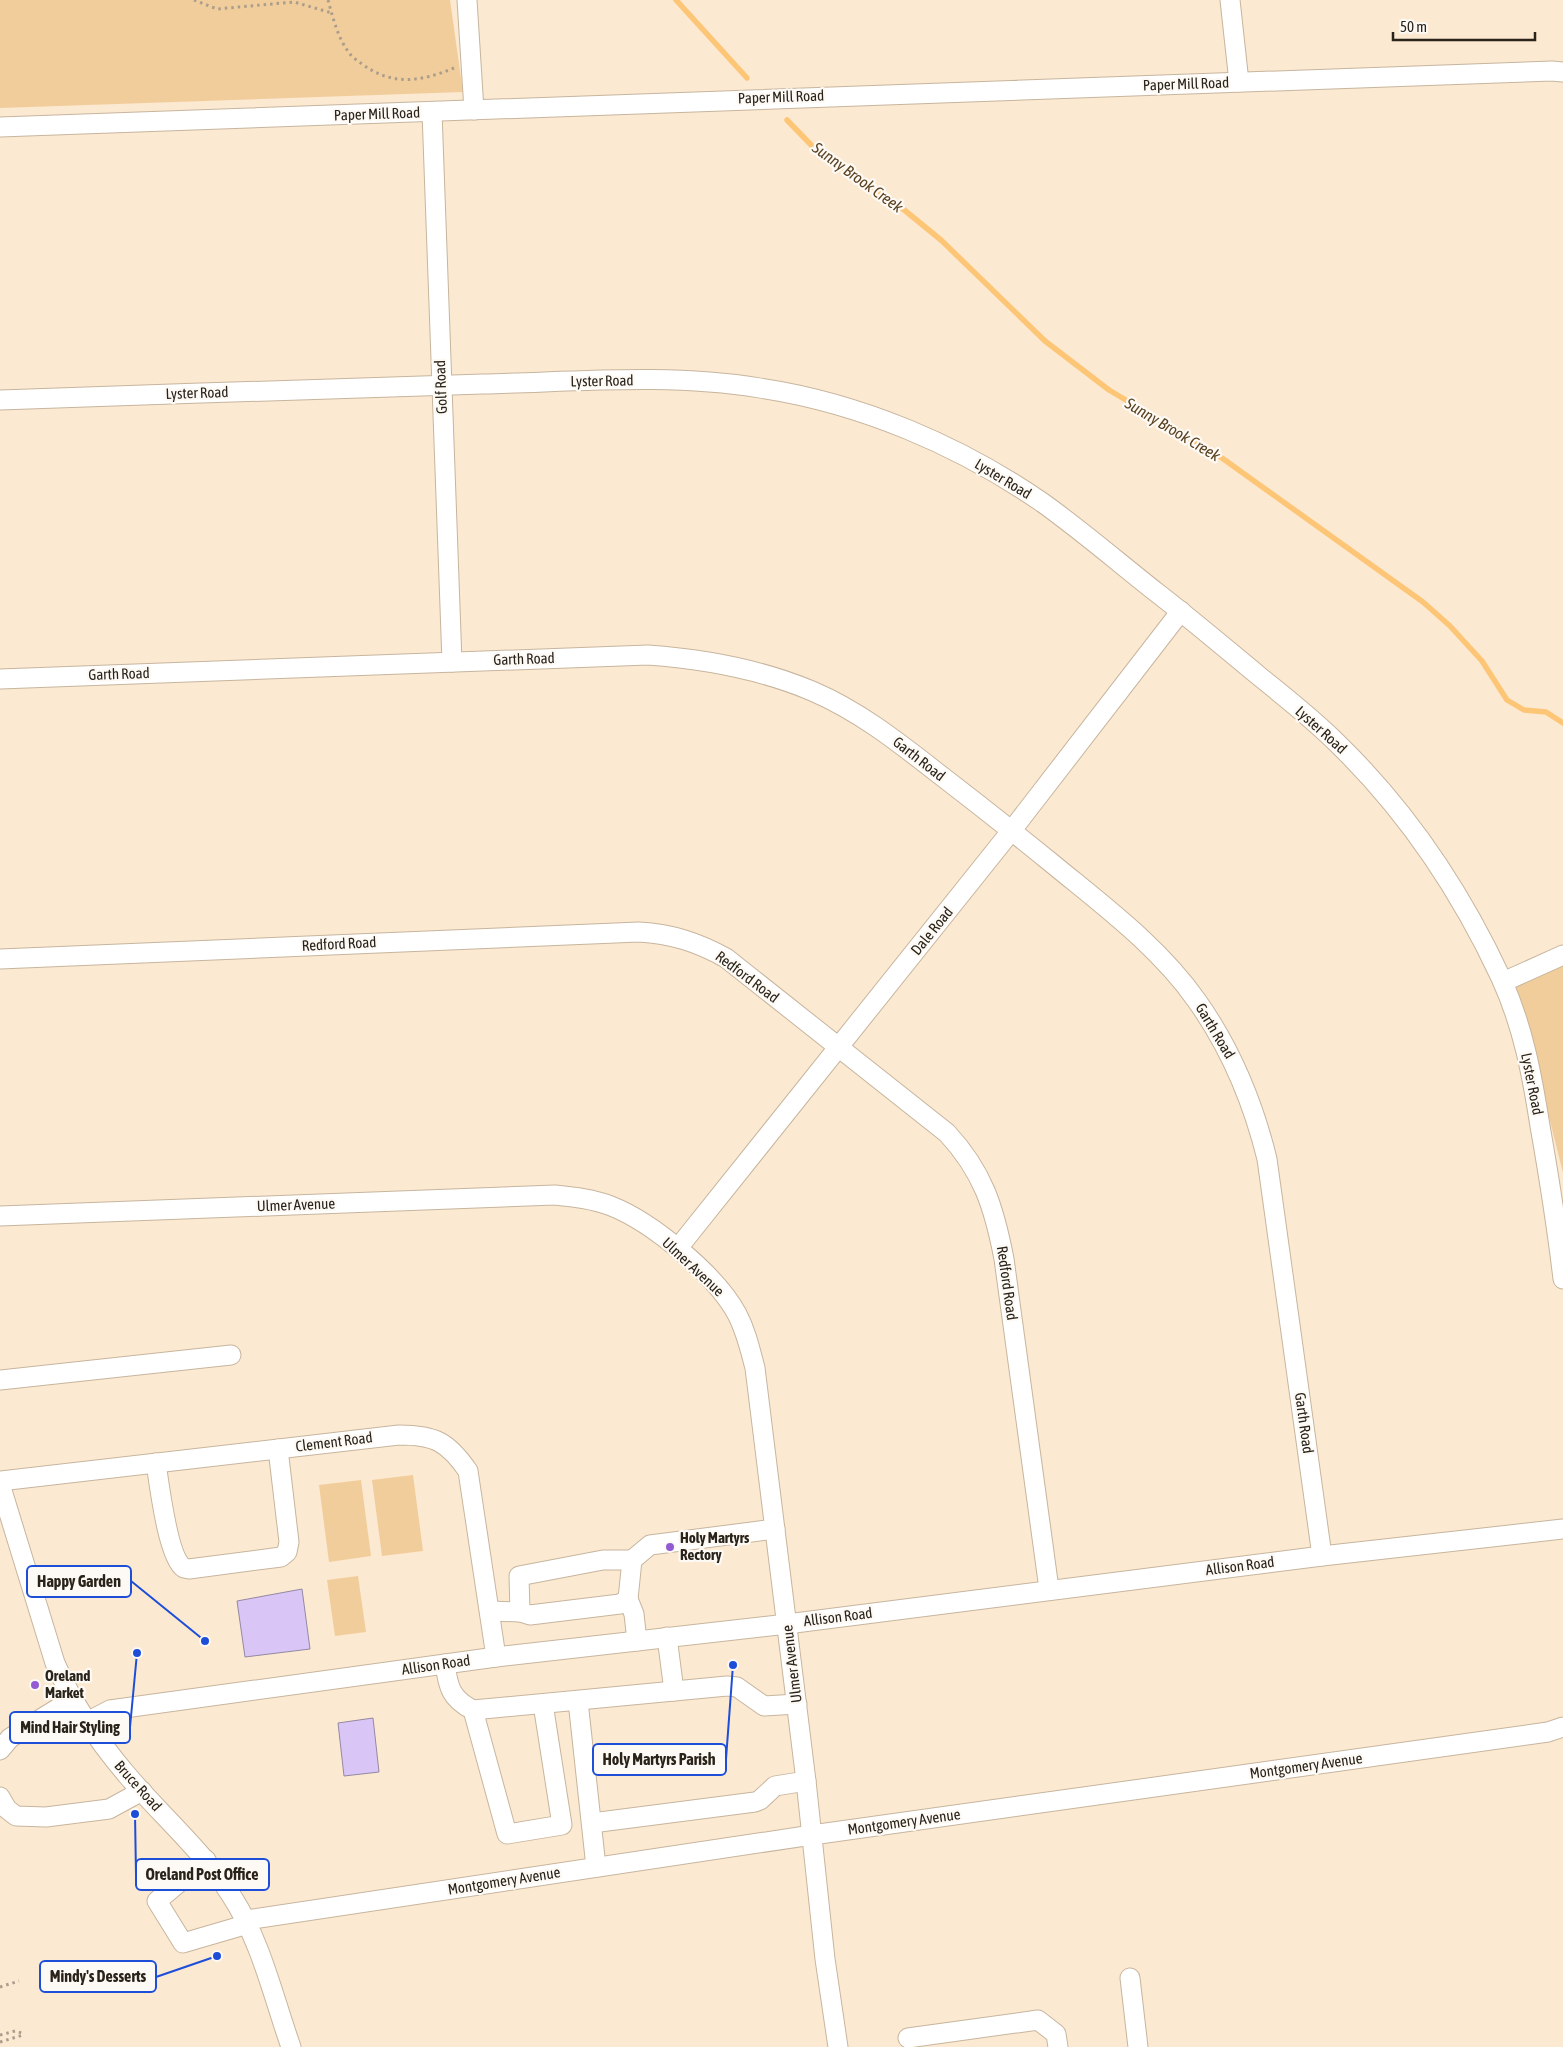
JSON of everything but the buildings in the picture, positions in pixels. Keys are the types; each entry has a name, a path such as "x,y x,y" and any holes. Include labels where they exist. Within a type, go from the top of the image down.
{"street":[{"path":"467,0 474,110"},
{"path":"1230,0 1239,82"},
{"name":"Paper Mill Road","path":"0,127 432,112 774,97 1563,72"},
{"name":"Golf Road","path":"432,112 452,662"},
{"name":"Lyster Road","path":"0,400 441,385 655,380 706,381 760,388 813,398 863,413 946,447 1012,483 1044,504 1181,611 1313,721 1368,775 1424,845 1472,921 1502,982 1520,1028 1532,1074 1563,1279"},
{"name":"Dale Road","path":"678,1248 1012,830 1181,611"},
{"name":"Garth Road","path":"0,679 648,655 700,660 777,679 812,691 873,723 1012,830 1148,943 1197,1001 1236,1066 1258,1123 1266,1158 1322,1556"},
{"name":"Redford Road","path":"0,959 588,933 665,934 685,938 726,958 947,1132 963,1150 986,1188 993,1208 1004,1259 1049,1589"},
{"path":"1502,982 1563,955"},
{"name":"Ulmer Avenue","path":"0,1216 555,1195 582,1198 612,1206 637,1220 678,1248 727,1299 737,1314 747,1339 755,1368 797,1704 825,1959 838,2047"},
{"path":"0,1380 231,1355"},
{"name":"Clement Road","path":"0,1483 399,1435 422,1435 435,1438 446,1445 468,1471 496,1657"},
{"path":"156,1463 164,1514 177,1561 184,1568 189,1569 281,1557 287,1552 289,1542 278,1449"},
{"name":"Bruce Road","path":"0,1483 55,1663 72,1699 121,1768 206,1860 247,1922 280,2010 291,2047"},
{"path":"624,1602 632,1560 650,1545 775,1529"},
{"name":"Allison Road","path":"87,1722 110,1710 496,1657 787,1624 1049,1589 1322,1556 1563,1529"},
{"path":"520,1612 519,1576 603,1560 632,1560"},
{"path":"490,1611 520,1612 530,1615 624,1602"},
{"path":"624,1602 634,1614 637,1641"},
{"path":"668,1637 674,1691"},
{"path":"445,1664 448,1686 460,1704 473,1710 727,1686 737,1687 764,1706 797,1704"},
{"path":"0,1750 10,1738 72,1699"},
{"path":"578,1701 596,1867"},
{"path":"473,1710 506,1834 562,1825 543,1704"},
{"name":"Montgomery Avenue","path":"206,1860 156,1901 183,1943 247,1922 596,1867 1548,1732 1563,1727"},
{"path":"592,1823 754,1802 760,1800 775,1786 806,1781"},
{"path":"0,1797 7,1809 16,1816 46,1817 109,1809 142,1792"},
{"path":"1130,1978 1138,2047"},
{"path":"908,2038 1038,2020 1056,2034 1058,2047"}],"path":[{"path":"194,0 217,9 294,2 332,13"},
{"path":"328,0 350,55 374,73 396,80 424,78 471,60"},
{"path":"0,1987 19,1981"},
{"path":"0,2035 15,2031 25,2034 0,2042"}],"shaded area":[{"path":"0,0 450,0 463,92 0,108"},
{"path":"1563,966 1563,1173 1516,985"},
{"path":"413,1475 423,1551 382,1556 372,1480"},
{"path":"361,1480 371,1556 329,1562 319,1485"},
{"path":"358,1576 366,1632 335,1636 327,1580"}],"waterway":[{"name":"Sunny Brook Creek","path":"676,0 747,78"},
{"name":"Sunny Brook Creek","path":"787,120 816,150 892,200 941,240 1045,341 1109,390 1215,453 1423,602 1450,626 1482,661 1507,700 1524,710 1546,712 1563,723"}],"place":[{"name":"Holy Martyrs Rectory","path":"670,1547"},
{"name":"Happy Garden","path":"205,1641"},
{"name":"Mind Hair Styling","path":"137,1653"},
{"name":"Holy Martyrs Parish","path":"733,1665"},
{"name":"Oreland Market","path":"35,1685"},
{"name":"Oreland Post Office","path":"135,1814"},
{"name":"Mindy's Desserts","path":"217,1956"}]}
